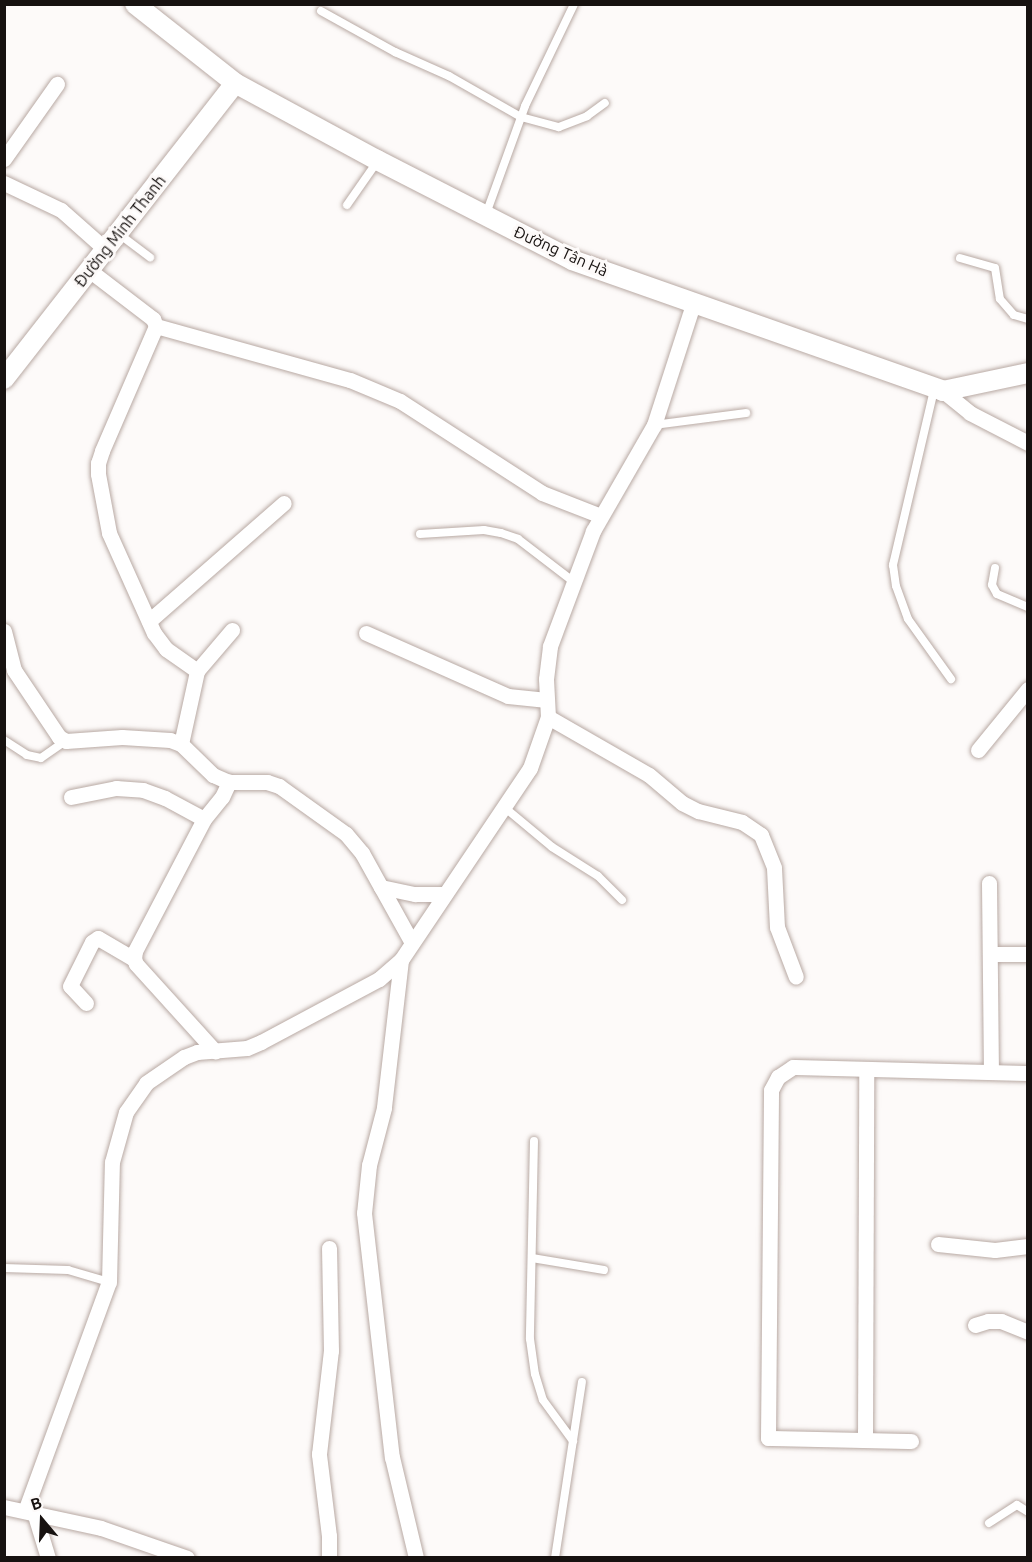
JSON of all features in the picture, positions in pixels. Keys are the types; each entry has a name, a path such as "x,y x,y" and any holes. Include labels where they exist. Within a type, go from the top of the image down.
{"main road":[{"name":"Đường Tân Hà","path":"135,4 235,83 377,160 572,260 939,390"},
{"name":"Đường Minh Thanh","path":"4,379 235,83"},
{"path":"939,390 1028,373"}],"street":[{"path":"4,159 57,84"},
{"path":"4,183 61,210 105,249"},
{"path":"89,270 153,319 156,326 98,463 109,533 149,621 166,649 197,671"},
{"path":"48,1557 29,1512 109,1282 112,1162 126,1112 146,1083 184,1057 197,1052 248,1048 379,979 401,960 530,768 548,717 546,662 550,646 601,516 629,472 654,425 693,304"},
{"path":"156,326 250,350 350,380 400,401 542,493 601,516"},
{"path":"939,390 970,413 1028,443"},
{"path":"149,621 284,503"},
{"path":"181,744 197,671 232,630"},
{"path":"4,632 14,670 59,737 66,741 122,737 170,740 181,744 213,776 230,782 267,782 279,786 346,834 362,853 412,943"},
{"path":"366,633 508,696 525,700 547,700"},
{"path":"978,750 1026,695"},
{"path":"548,717 649,775 682,803 698,811 742,822 761,835 776,876 777,927 796,977"},
{"path":"215,1051 136,964 134,958 135,951 204,819 230,782"},
{"path":"71,797 117,788 143,790 165,798 204,819"},
{"path":"989,883 991,1072"},
{"path":"381,887 416,894 446,894"},
{"path":"86,1004 70,986 92,942 98,938 106,940 134,958"},
{"path":"990,954 1028,954"},
{"path":"401,960 384,1108 369,1165 364,1212 392,1457 416,1557"},
{"path":"911,1441 768,1438 771,1090 778,1077 792,1067 1028,1073"},
{"path":"866,1069 866,1440"},
{"path":"938,1244 995,1250 1028,1246"},
{"path":"329,1248 331,1351 319,1454 329,1536 329,1557"},
{"path":"975,1325 988,1320 1001,1321 1028,1332"},
{"path":"4,1507 101,1528 187,1557"}],"lane":[{"path":"485,215 521,117 574,4"},
{"path":"321,11 394,52 449,76 521,117 559,127 587,116 605,103"},
{"path":"347,205 377,160"},
{"path":"118,233 150,257"},
{"path":"960,258 995,268 1000,299 1014,315 1028,319"},
{"path":"939,390 893,565 896,586 908,619 951,679"},
{"path":"654,425 746,413"},
{"path":"420,534 484,530 501,533 518,539 574,582"},
{"path":"995,568 992,585 997,594 1028,607"},
{"path":"4,740 27,754 41,758 66,741"},
{"path":"504,807 552,847 598,876 622,900"},
{"path":"534,1141 530,1339 535,1374 543,1400 573,1441"},
{"path":"532,1258 604,1270"},
{"path":"4,1268 68,1270 109,1282"},
{"path":"555,1557 582,1382"},
{"path":"989,1523 1017,1505 1028,1512"}]}
